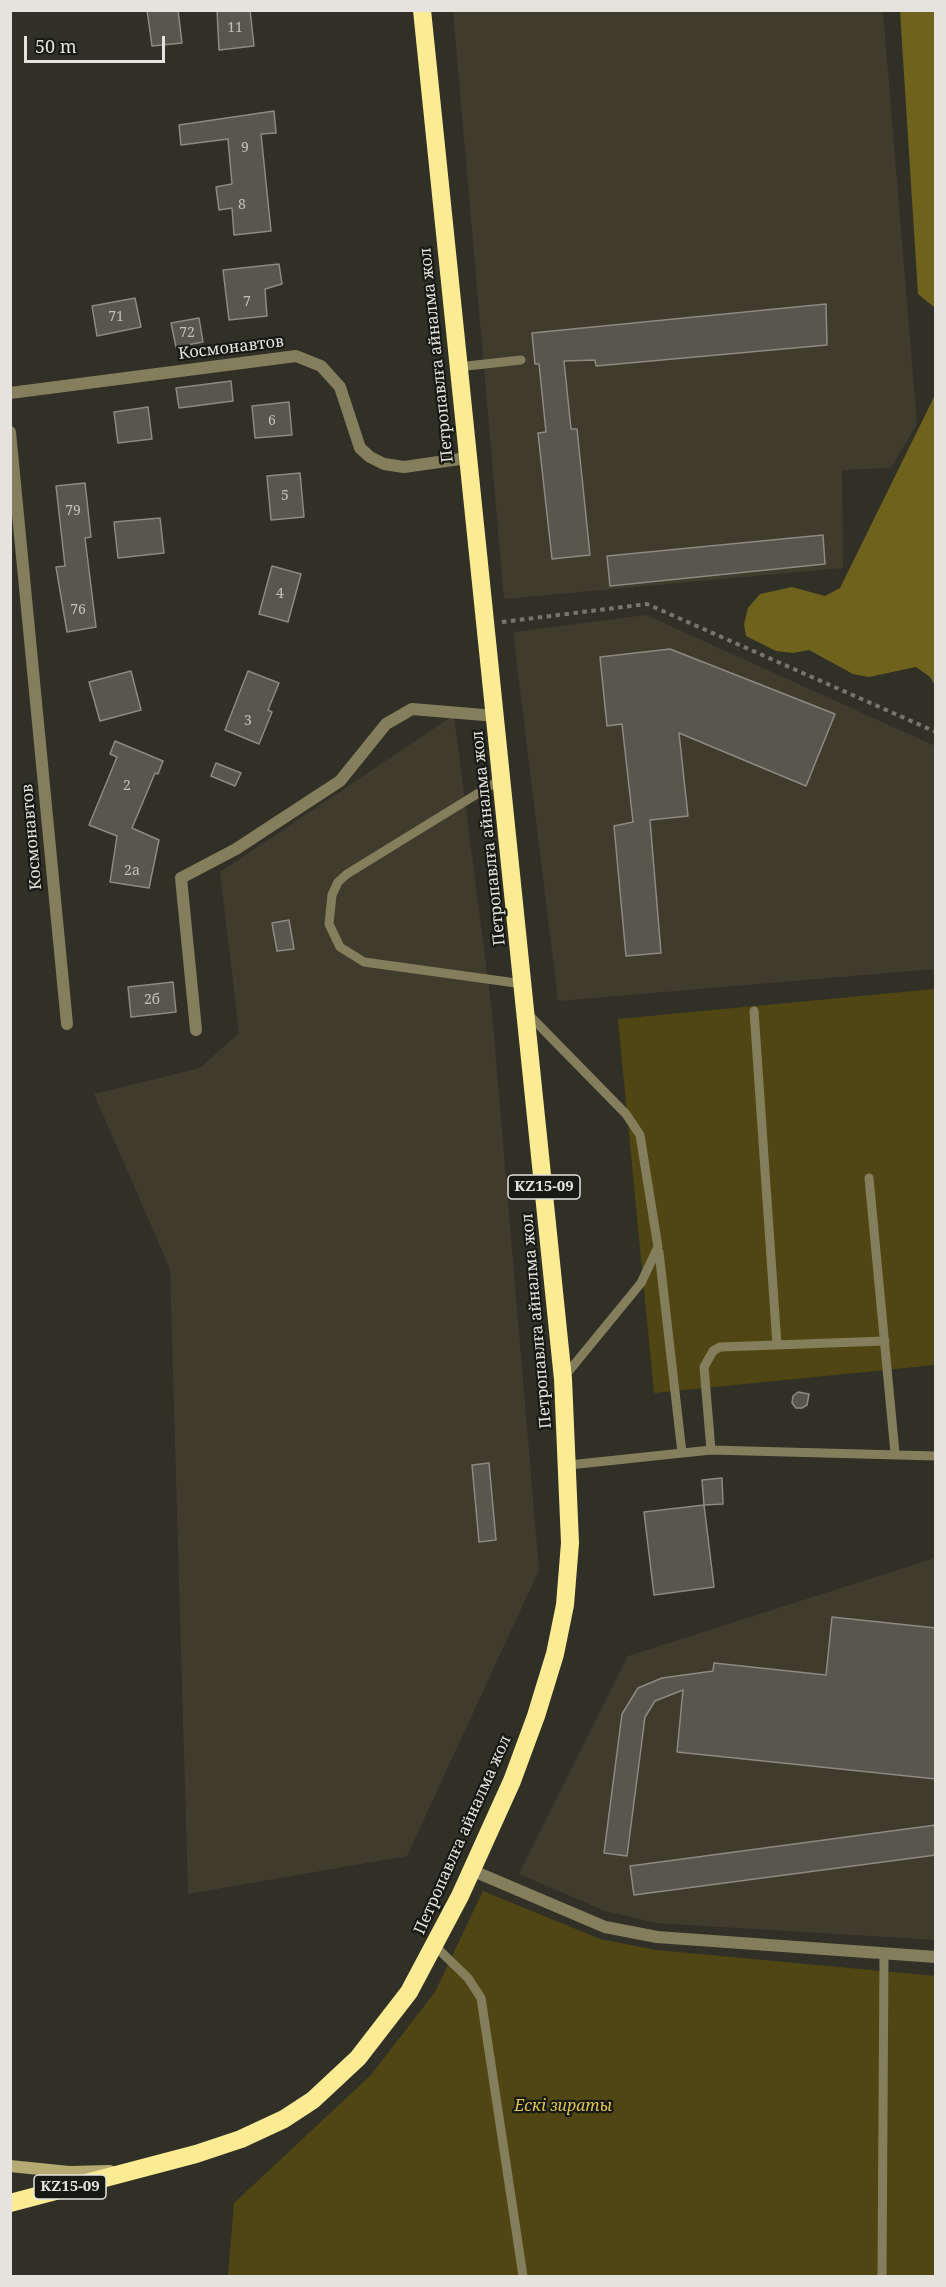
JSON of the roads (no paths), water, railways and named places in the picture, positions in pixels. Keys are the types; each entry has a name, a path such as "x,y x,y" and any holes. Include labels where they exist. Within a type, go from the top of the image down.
{"highway":[{"name":"Петропавлға айналма жол","path":"10,2203 196,2154 241,2139 284,2119 313,2100 338,2079 379,2034 409,1992 435,1946 512,1781 555,1654 565,1605 570,1543 563,1378 422,10"}],"main road":[{"path":"10,2166 69,2172 129,2171"}],"street":[{"name":"Космонавтов","path":"10,393 296,356 321,366 340,387 360,448 370,457 384,464 404,467 467,458"},
{"name":"Космонавтов","path":"10,432 67,1024"},
{"path":"196,1030 181,878 236,849 340,781 386,724 412,709 496,717"},
{"path":"471,1870 605,1927 657,1937 936,1957"}],"lane":[{"path":"458,367 521,360"},
{"path":"502,778 347,874 338,882 332,894 329,924 340,947 364,962 524,984"},
{"path":"754,1011 777,1345"},
{"path":"526,1012 626,1114 640,1135 658,1247 682,1453"},
{"path":"869,1178 895,1453"},
{"path":"563,1378 641,1283 658,1247"},
{"path":"711,1450 704,1367 706,1359 720,1347 885,1341"},
{"path":"568,1465 711,1450 895,1453 936,1456"},
{"path":"435,1946 468,1978 481,1998 523,2277"},
{"path":"882,2277 884,1954"}],"park label":[{"name":"Ескі зираты","path":"563,2106"}]}
